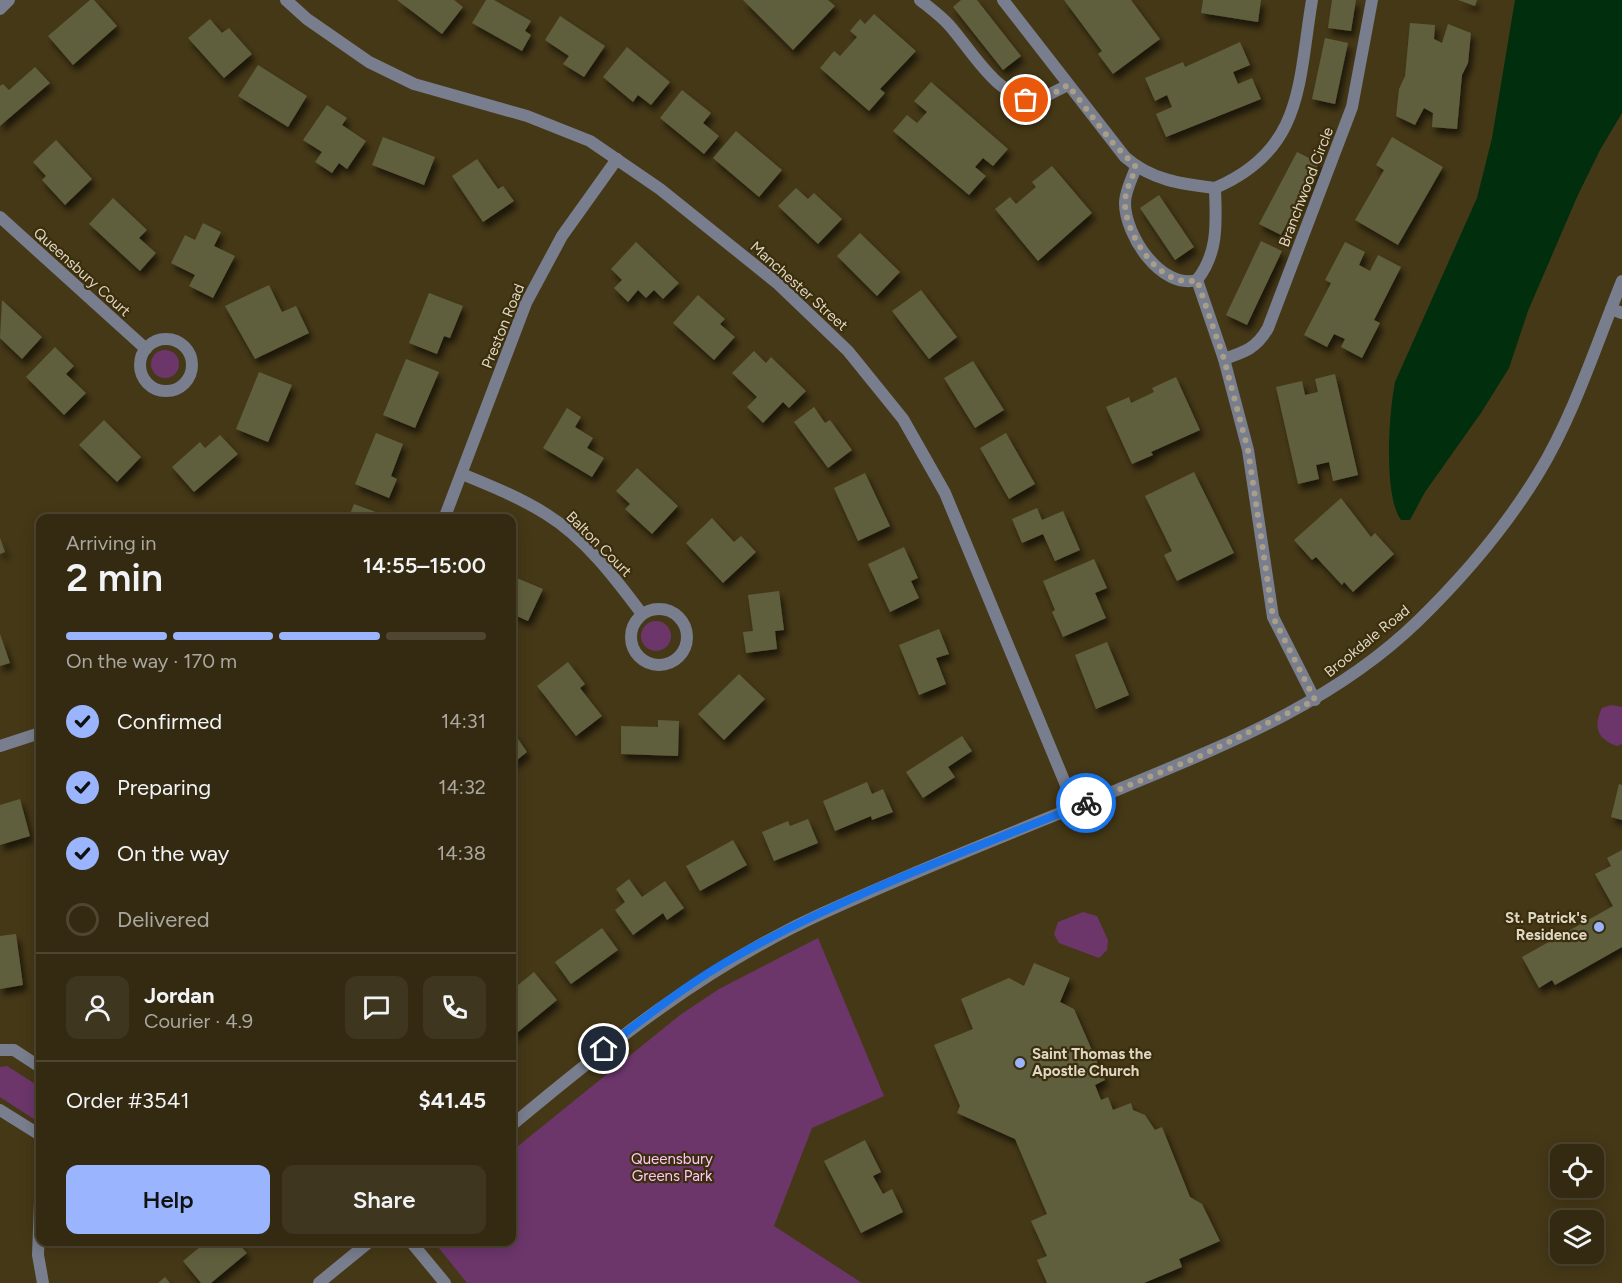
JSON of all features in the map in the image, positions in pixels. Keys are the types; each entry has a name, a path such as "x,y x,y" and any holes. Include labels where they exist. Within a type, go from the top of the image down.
{"street":[{"path":"0,9 9,0"},
{"name":"Manchester Street","path":"286,0 307,19 369,62 414,84 527,116 573,132 660,189 815,317 867,371 893,405 921,448 945,493 1075,807"},
{"path":"920,0 948,24 983,68 1016,96 1036,101 1068,85"},
{"path":"1003,0 1111,141 1136,167 1160,179 1215,188 1253,169 1269,153 1290,119 1312,0"},
{"name":"Branchwood Circle","path":"1224,359 1251,350 1259,343 1268,328 1352,107 1372,0"},
{"name":"Preston Road","path":"446,514 526,303 562,236 616,159"},
{"path":"1136,167 1125,201 1131,232 1144,255 1171,276 1188,283 1197,280 1207,268 1216,241 1215,188"},
{"name":"Queensbury Court","path":"0,217 146,349"},
{"path":"1197,280 1224,359 1248,450 1273,617 1315,700"},
{"name":"Brookdale Road","path":"516,1122 660,1006 734,957 820,914 1198,757 1315,700 1367,664 1416,623 1461,577 1498,532 1538,473 1616,311 1622,281"},
{"path":"160,340 177,341 190,352 193,361 190,378 184,384 169,391 152,387 142,374 140,365 146,349 160,340"},
{"name":"Balton Court","path":"462,474 517,497 548,515 600,562 642,614"},
{"path":"665,609 680,618 684,625 686,642 675,659 654,664 635,652 631,636 636,620 642,614 665,609"},
{"path":"0,746 36,734"},
{"path":"0,1050 14,1050 36,1064"},
{"path":"0,1110 36,1132"},
{"path":"38,1246 43,1283"},
{"path":"319,1283 364,1246"},
{"path":"414,1246 445,1283"}],"green space":[{"path":"165,350 175,354 179,364 175,374 165,378 155,374 151,364 155,354"},
{"path":"656,621 667,625 671,636 667,647 656,651 645,647 641,636 645,625"},
{"path":"1611,705 1622,707 1622,744 1617,746 1601,736 1598,727 1602,708"},
{"path":"1083,912 1097,916 1108,940 1107,950 1099,958 1059,943 1054,934 1058,922"},
{"name":"Queensbury Greens Park","path":"818,938 884,1096 812,1128 774,1226 862,1283 467,1283 437,1246 516,1246 516,1148 680,1015 719,989"},
{"path":"7,1066 36,1084 36,1120 0,1097 0,1067"}],"shaded area":[{"path":"1515,0 1622,0 1622,113 1600,150 1577,197 1528,311 1509,368 1481,413 1425,492 1410,520 1401,520 1395,508 1392,492 1389,453 1395,382 1477,198 1492,138"}],"building":[{"path":"90,0 94,0 117,26 73,65 48,36"},
{"path":"397,0 454,0 463,7 442,34"},
{"path":"486,0 494,0 531,21 525,31 531,35 522,51 472,23"},
{"path":"743,0 828,0 835,6 793,50"},
{"path":"961,0 977,0 1021,56 1003,70 953,7"},
{"path":"1064,0 1131,0 1160,39 1113,74 1098,54 1102,51"},
{"path":"1203,0 1261,0 1258,22 1201,13"},
{"path":"1332,0 1356,0 1351,31 1328,28"},
{"path":"1458,0 1477,0 1475,6"},
{"path":"874,14 916,51 880,89 885,93 869,111 820,68 834,51 840,56 857,37 850,31 860,19 865,24"},
{"path":"560,16 605,46 584,77 563,64 569,56 545,40"},
{"path":"210,19 222,33 229,28 252,54 224,78 188,38"},
{"path":"1410,23 1435,25 1434,39 1442,43 1448,24 1471,33 1468,63 1462,75 1457,129 1432,127 1433,113 1424,108 1415,125 1396,116 1399,89 1405,76"},
{"path":"1325,38 1348,43 1335,104 1312,99"},
{"path":"1240,42 1250,65 1233,72 1238,84 1252,78 1261,99 1166,137 1156,114 1172,107 1167,95 1155,101 1145,78 1183,62 1185,67"},
{"path":"627,47 670,82 651,105 638,95 633,102 603,77"},
{"path":"258,65 307,96 288,127 238,96"},
{"path":"35,67 50,83 0,126 0,86 3,84 9,90"},
{"path":"931,82 1008,149 993,166 983,158 975,167 986,176 969,195 893,131 907,115 917,123 927,112 914,101"},
{"path":"682,90 711,113 703,123 719,136 704,154 660,118"},
{"path":"327,105 347,118 342,125 366,141 347,169 339,163 332,173 315,162 322,152 303,140"},
{"path":"736,131 782,170 759,197 713,158"},
{"path":"383,137 435,157 424,185 372,165"},
{"path":"1392,137 1443,167 1398,245 1355,220 1384,170 1376,165"},
{"path":"56,140 92,179 65,205 42,180 46,176 33,162"},
{"path":"1297,152 1319,163 1281,235 1259,224"},
{"path":"477,159 498,189 503,186 514,201 483,222 452,176"},
{"path":"1052,166 1092,213 1038,261 995,209 1010,197 1016,204 1036,187 1032,182"},
{"path":"796,188 808,199 814,193 842,219 818,244 778,206"},
{"path":"1159,195 1194,247 1175,260 1140,208"},
{"path":"113,198 147,230 139,238 156,253 140,271 89,224"},
{"path":"203,223 221,232 214,246 235,256 213,298 189,286 195,275 171,263 185,235 195,240"},
{"path":"860,233 900,272 877,296 837,256"},
{"path":"1261,241 1282,251 1247,325 1226,315"},
{"path":"636,242 679,283 663,299 654,290 646,298 638,290 628,302 614,288 622,280 611,269"},
{"path":"1345,242 1365,252 1359,265 1370,271 1378,255 1401,267 1374,320 1380,323 1362,358 1341,347 1345,339 1334,334 1327,347 1304,335 1331,283 1325,280"},
{"path":"269,285 282,312 296,306 309,333 255,359 225,306"},
{"path":"921,290 957,337 929,359 892,311"},
{"path":"429,293 463,306 450,338 444,336 437,354 409,343"},
{"path":"698,295 725,319 720,324 735,337 714,360 673,323"},
{"path":"2,300 42,337 22,359 0,338"},
{"path":"55,347 74,366 66,374 86,393 64,415 26,377"},
{"path":"754,351 766,363 771,357 806,391 789,408 783,402 763,423 747,407 757,397 732,373"},
{"path":"406,359 439,372 415,428 383,415"},
{"path":"973,361 1004,410 975,428 944,378"},
{"path":"259,372 292,385 268,442 236,429"},
{"path":"1335,374 1358,475 1333,481 1329,462 1316,465 1319,479 1298,484 1276,387 1302,381 1305,395 1318,392 1315,379"},
{"path":"1176,377 1200,430 1151,452 1153,455 1132,464 1106,407 1129,397 1131,403 1154,392 1152,388"},
{"path":"814,407 825,423 830,420 852,450 828,468 794,422"},
{"path":"567,408 581,417 575,427 593,438 587,448 604,458 592,477 543,448"},
{"path":"104,420 141,457 117,482 79,445"},
{"path":"376,433 403,444 391,476 397,479 389,498 355,484"},
{"path":"1006,433 1035,484 1009,499 980,448"},
{"path":"220,435 238,454 194,492 172,467 200,442 205,448"},
{"path":"637,468 678,506 652,534 625,509 630,504 616,491"},
{"path":"1194,472 1234,553 1177,581 1164,555 1172,551 1145,496"},
{"path":"865,473 890,526 858,541 834,488"},
{"path":"1341,498 1371,537 1375,533 1394,554 1353,592 1344,582 1342,585 1316,557 1312,560 1294,540"},
{"path":"354,504 381,514 350,514"},
{"path":"1037,508 1042,520 1063,511 1080,550 1055,561 1043,534 1022,543 1012,519"},
{"path":"712,518 734,542 741,536 756,552 723,583 686,543"},
{"path":"0,538 5,552 0,554"},
{"path":"904,547 918,578 911,581 919,598 890,612 868,564"},
{"path":"1094,559 1107,588 1095,593 1106,618 1063,637 1052,612 1055,610 1043,581"},
{"path":"516,578 543,589 528,621 516,616"},
{"path":"779,591 784,630 775,631 777,649 746,653 743,632 753,631 748,595"},
{"path":"939,629 949,654 936,658 946,684 919,695 899,645"},
{"path":"0,634 10,663 0,666"},
{"path":"1107,642 1129,695 1096,709 1075,655"},
{"path":"568,662 585,684 580,688 602,716 576,736 537,686"},
{"path":"739,674 765,699 724,740 698,714"},
{"path":"658,720 679,721 678,756 621,754 621,726 658,727"},
{"path":"516,736 527,752 516,761"},
{"path":"962,736 972,751 948,767 955,777 923,798 906,772"},
{"path":"867,782 872,794 883,789 893,812 872,820 871,816 835,831 823,801"},
{"path":"1619,784 1622,785 1622,820 1611,817"},
{"path":"20,799 30,836 0,845 0,805"},
{"path":"808,819 818,843 774,861 762,832 788,821 790,826"},
{"path":"733,840 747,865 700,891 686,866"},
{"name":"St. Patrick's Residence","path":"1622,850 1622,947 1555,985 1552,980 1539,988 1522,957 1613,906 1595,874 1611,866 1607,858"},
{"path":"629,879 642,897 665,881 684,908 667,920 663,913 633,935 615,910 625,902 616,889"},
{"path":"602,928 618,950 571,984 555,962"},
{"path":"16,934 23,985 0,989 0,936"},
{"path":"1034,963 1070,978 1060,1002 1074,1009 1105,1080 1095,1085 1101,1100 1108,1097 1113,1110 1131,1103 1133,1110 1145,1115 1155,1130 1162,1127 1190,1197 1202,1204 1220,1241 1179,1259 1182,1267 1144,1283 1047,1283 1037,1260 1047,1256 1031,1221 1047,1214 1015,1139 957,1113 960,1106 934,1045 973,1029 961,999 1009,978 1024,986"},
{"path":"534,972 557,1000 516,1034 516,987"},
{"path":"865,1140 881,1172 873,1176 883,1194 892,1189 903,1212 861,1233 824,1161"},
{"path":"201,1246 241,1246 247,1253 211,1283 201,1283 183,1261"},
{"path":"165,1277 170,1283 158,1283"}],"way so far":[{"path":"1026,100 1044,99 1068,85 1111,141 1136,167 1125,201 1126,215 1131,232 1144,255 1181,281 1188,283 1197,280 1224,359 1248,450 1273,617 1315,700 1280,720 1198,757 1086,803"}],"place":[{"name":"St. Patrick's Residence","path":"1599,927"},
{"name":"Saint Thomas the Apostle Church","path":"1020,1063"}],"route":[{"path":"604,1049 660,1006 734,957 820,914 1086,803"}]}
